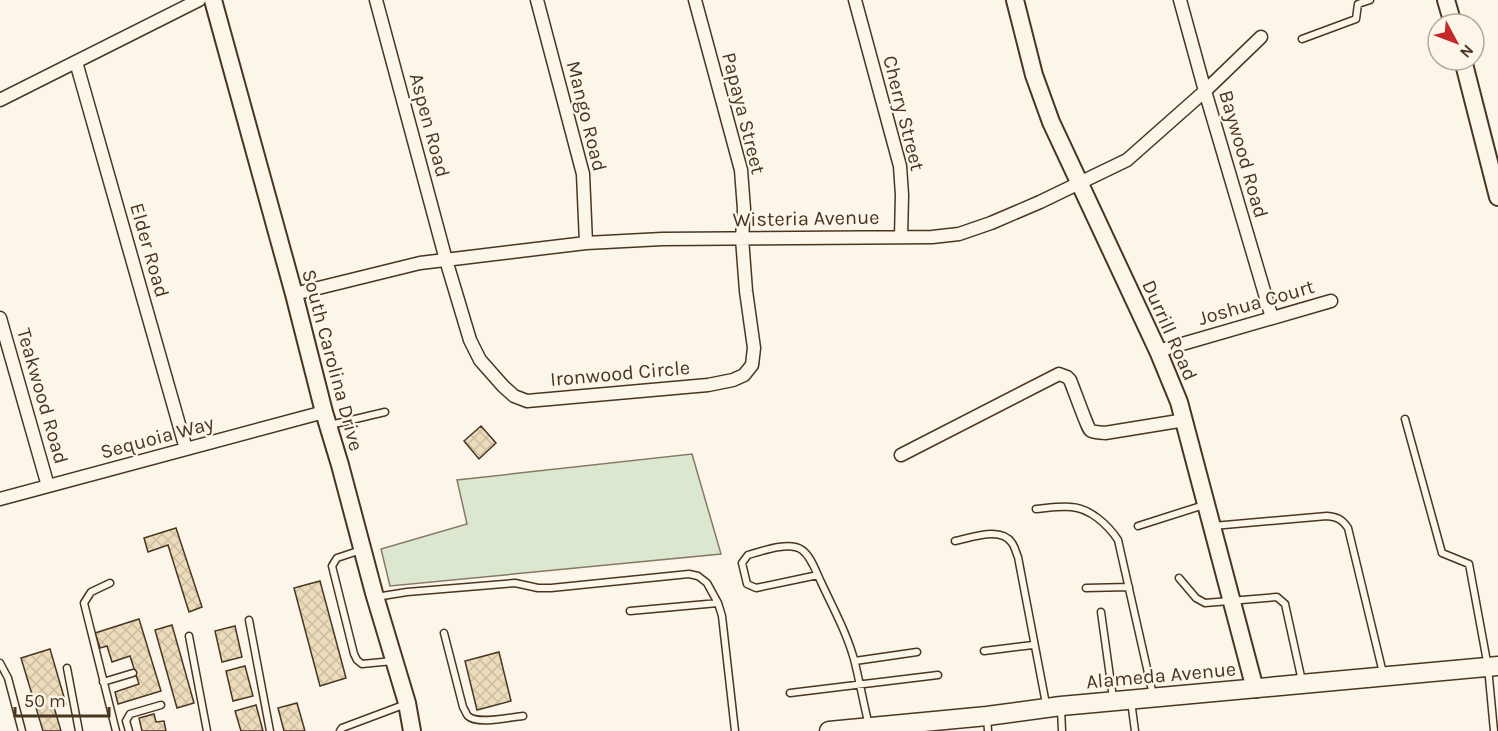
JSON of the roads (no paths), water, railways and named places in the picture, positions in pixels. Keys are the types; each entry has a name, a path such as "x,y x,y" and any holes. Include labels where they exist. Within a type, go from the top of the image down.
{"main road":[{"name":"Alameda Avenue","path":"829,731 988,724 1054,707 1493,666"}],"street":[{"path":"0,100 199,0"},
{"name":"South Carolina Drive","path":"213,0 375,597 407,703 412,731"},
{"name":"Aspen Road","path":"376,0 446,260"},
{"name":"Mango Road","path":"537,0 583,174 586,243"},
{"name":"Papaya Street","path":"695,0 741,170 744,209 742,238"},
{"name":"Cherry Street","path":"855,0 900,166 901,237"},
{"name":"Durrill Road","path":"1015,0 1038,85 1051,122 1158,351 1185,420 1255,689"},
{"name":"Baywood Road","path":"1180,0 1272,318"},
{"name":"Wisteria Avenue","path":"294,294 392,269 586,243 662,239 932,237 971,230 1040,202 1127,160 1205,91 1260,37"},
{"name":"Elder Road","path":"76,62 186,449"},
{"path":"1466,72 1498,197"},
{"name":"Ironwood Circle","path":"446,260 470,340 480,360 514,396 526,401 552,400 708,385 733,380 744,375 752,365 754,348 742,238"},
{"name":"Joshua Court","path":"1158,351 1331,301"},
{"name":"Teakwood Road","path":"0,318 48,486"},
{"path":"901,455 1059,374 1070,380 1087,428 1092,431 1105,432 1185,420"},
{"name":"Sequoia Way","path":"0,499 186,449 326,419"}],"lane":[{"path":"1302,39 1356,20 1358,4 1370,0"},
{"path":"326,419 385,412"},
{"path":"1405,419 1442,553 1468,564 1493,666 1494,731"},
{"path":"1138,526 1207,504"},
{"path":"1036,509 1072,507 1089,513 1104,523 1118,540 1154,698"},
{"path":"1213,526 1327,516 1344,522 1348,528 1383,677"},
{"path":"955,541 994,534 1006,537 1013,543 1018,557 1034,645 1062,731"},
{"path":"818,575 756,588 747,584 742,563 748,555 791,546 802,550 818,575 855,661 859,685 857,729"},
{"path":"362,549 337,558 332,566 354,654 362,664 393,661"},
{"path":"375,597 515,583 551,588 689,574 698,576 707,584 718,603 722,616 735,731"},
{"path":"1179,578 1204,603 1276,597 1285,604 1303,685"},
{"path":"110,583 91,592 84,603 116,731"},
{"path":"1086,588 1129,587"},
{"path":"630,611 718,603"},
{"path":"1101,612 1122,701 1135,731"},
{"path":"249,620 270,731"},
{"path":"444,633 463,707 468,716 474,720 485,721 523,716"},
{"path":"189,636 207,731"},
{"path":"984,651 1034,645"},
{"path":"855,661 917,652"},
{"path":"0,663 8,678 22,731"},
{"path":"67,668 79,731"},
{"path":"103,682 133,673"},
{"path":"790,693 938,675"},
{"path":"340,731 342,728 407,703"},
{"path":"129,731 126,721 130,714 161,705"}]}
